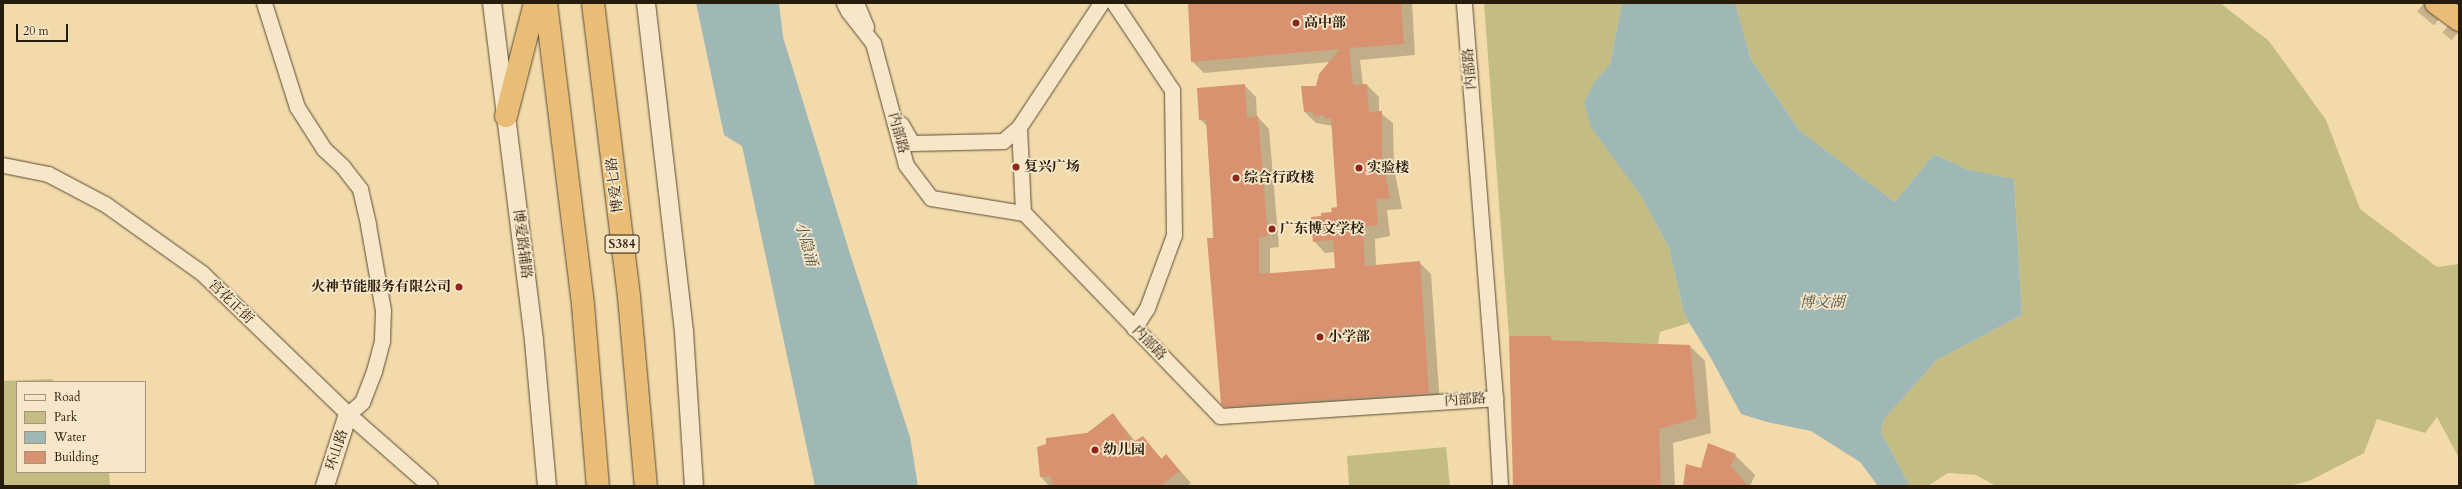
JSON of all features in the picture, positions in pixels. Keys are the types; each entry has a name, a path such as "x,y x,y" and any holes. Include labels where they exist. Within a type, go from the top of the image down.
{"highway":[{"path":"506,116 535,3"},
{"path":"546,3 583,304 598,486"},
{"name":"博爱七路","path":"593,3 629,296 646,486"},
{"path":"2436,3 2459,20"}],"street":[{"path":"264,3 297,107 324,149 343,167 360,189 368,225 383,310 382,341 374,371 362,402 348,414"},
{"name":"博爱路辅路","path":"492,3 534,341 547,486"},
{"path":"646,3 684,332 694,486"},
{"name":"内部路","path":"844,3 848,11 873,43"},
{"name":"内部路","path":"856,3 873,43 906,165 931,198 1024,213 1220,416 1495,398"},
{"name":"内部路","path":"890,104 912,143 1003,141 1019,127 1101,3"},
{"path":"1114,3 1172,90 1174,235 1147,308 1134,328"},
{"name":"内部路","path":"1464,3 1495,398 1500,486"},
{"path":"1019,127 1024,213"},
{"name":"宫花正街","path":"3,165 48,174 105,204 202,274 348,414 430,486"},
{"name":"环山路","path":"325,486 348,414"}],"green space":[{"path":"1484,3 1622,3 1610,64 1595,81 1641,196 1669,248 1684,314 1689,323 1660,332 1658,344 1552,340 1549,336 1509,336"},
{"path":"1735,3 2220,3 2269,41 2326,120 2360,209 2437,267 2459,264 2459,458 2437,417 2425,433 2377,419 2364,453 2309,481 2289,486 1996,486 1976,475 1948,473 1928,486 1910,486 1881,432 1884,419 1937,360 2022,315 2014,180 1969,170 1934,154 1895,202 1800,131 1751,59"},
{"path":"52,379 54,381 16,381 16,473 109,473 110,486 3,486 3,381"},
{"path":"1446,447 1450,486 1349,486 1347,456"}],"water":[{"name":"小隐涌","path":"696,3 779,3 783,37 851,257 910,437 918,486 815,486 742,146 724,135"},
{"name":"博文湖","path":"1622,3 1735,3 1751,59 1800,131 1895,202 1934,154 1969,170 2014,179 2022,315 1937,360 1884,419 1881,432 1910,486 1878,486 1860,462 1811,431 1767,422 1741,414 1712,360 1684,314 1669,248 1641,196 1591,127 1584,102 1595,81 1610,64"}],"building":[{"path":"1188,3 1401,3 1404,44 1349,48 1353,85 1367,84 1369,112 1382,111 1382,156 1390,198 1376,199 1378,225 1363,227 1365,266 1420,261 1429,393 1224,407 1221,404 1207,238 1214,238 1206,120 1199,120 1197,88 1245,84 1247,118 1258,116 1268,236 1259,237 1259,274 1335,268 1333,240 1313,242 1311,217 1321,216 1321,213 1332,212 1331,208 1337,207 1331,118 1325,119 1324,115 1314,116 1313,112 1304,112 1301,86 1316,86 1319,74 1340,49 1191,62"},
{"path":"1509,336 1550,336 1552,340 1690,345 1697,418 1659,429 1661,486 1513,486"},
{"name":"幼儿园","path":"1113,413 1133,442 1143,436 1161,459 1166,454 1180,471 1160,486 1052,486 1051,476 1040,477 1037,447 1046,444 1046,438 1087,433"},
{"path":"1708,443 1736,454 1731,466 1748,486 1683,486 1686,464 1701,468"}],"tunnel":[{"path":"2424,3 2459,32"}],"place":[{"name":"高中部","path":"1296,23"},
{"name":"复兴广场","path":"1016,167"},
{"name":"实验楼","path":"1359,168"},
{"name":"综合行政楼","path":"1236,178"},
{"name":"广东博文学校","path":"1272,229"},
{"name":"火神节能服务有限公司","path":"459,287"},
{"name":"小学部","path":"1320,337"},
{"name":"幼儿园","path":"1095,450"}]}
